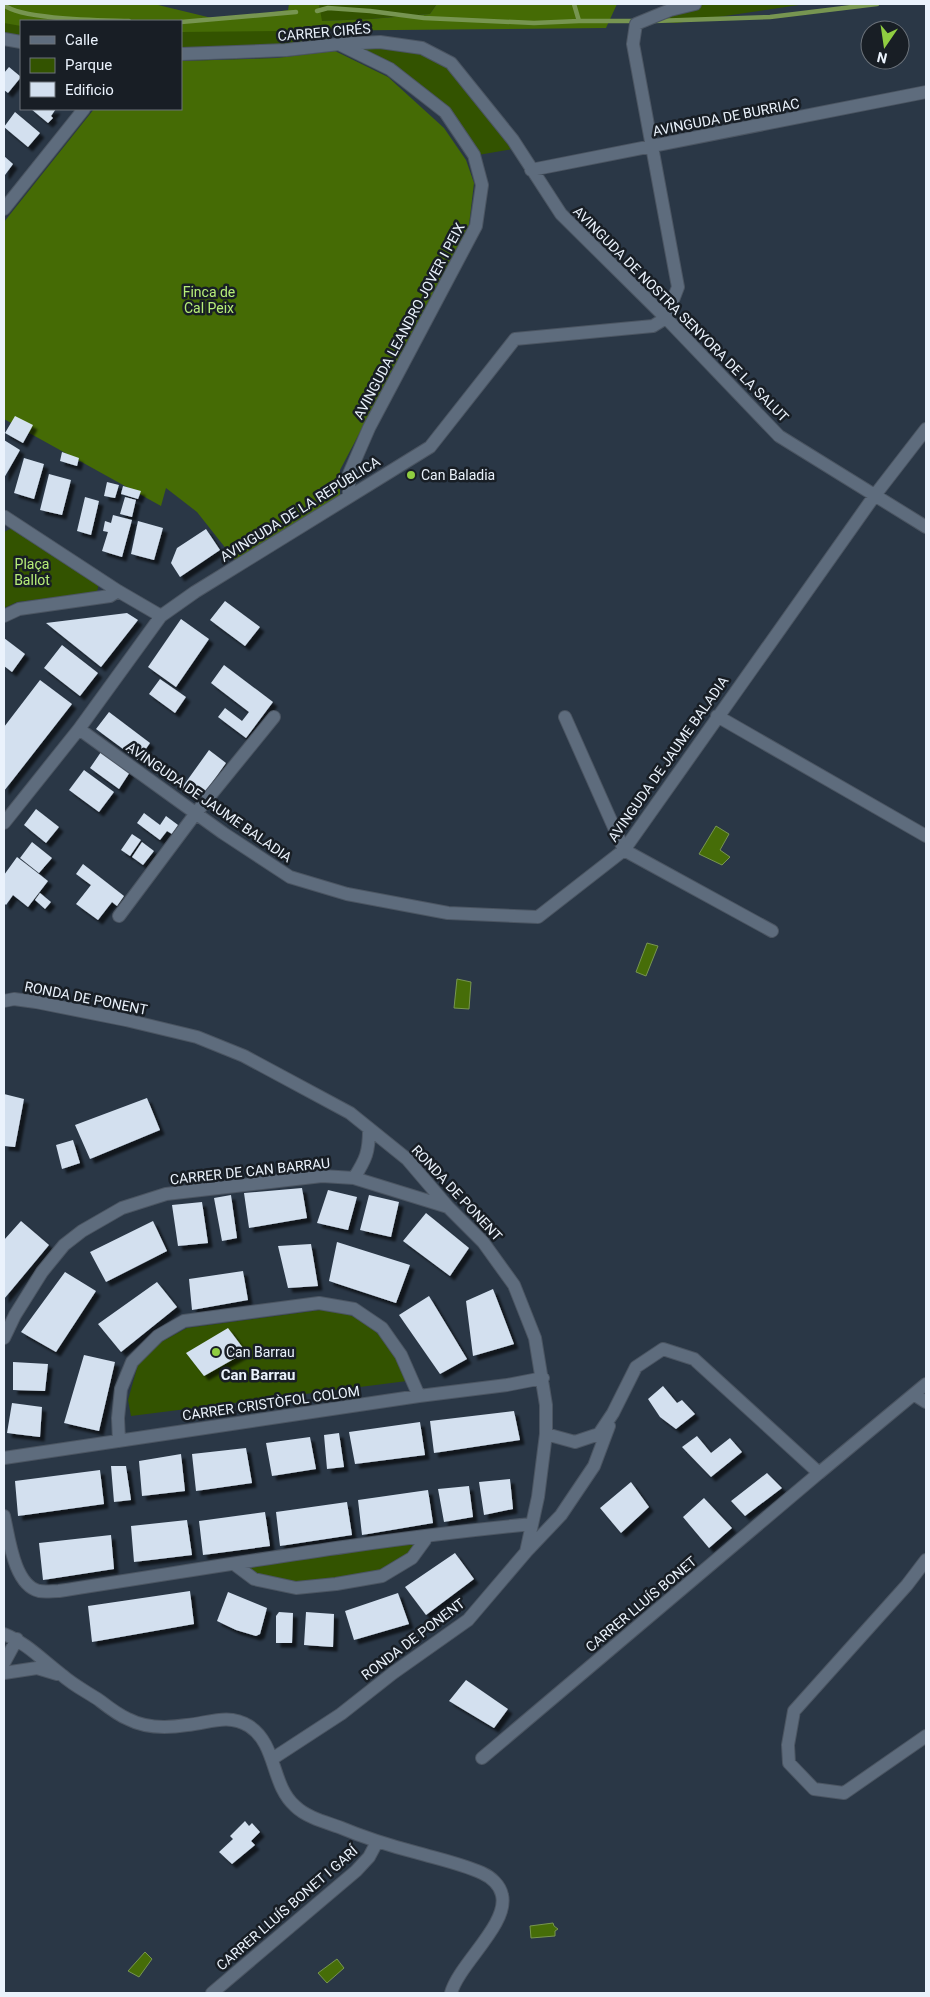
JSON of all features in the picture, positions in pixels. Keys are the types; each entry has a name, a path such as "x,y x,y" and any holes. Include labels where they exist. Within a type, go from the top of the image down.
{"street":[{"path":"666,318 678,287 633,44 636,24 670,10 695,4"},
{"path":"4,39 20,42"},
{"name":"CARRER CIRÉS","path":"182,54 286,50 380,42 422,48 451,63 512,140 531,170"},
{"name":"AVINGUDA LEANDRO JOVER I PEIX","path":"339,44 390,69 445,112 474,155 482,185 476,226 369,428 350,474 349,497"},
{"name":"AVINGUDA DE BURRIAC","path":"531,170 651,148 926,92"},
{"path":"4,209 83,110"},
{"name":"AVINGUDA DE NOSTRA SENYORA DE LA SALUT","path":"531,170 561,214 666,318 779,436 926,527"},
{"name":"AVINGUDA DE LA REPÚBLICA","path":"4,823 79,729 161,616 195,592 430,447 515,339 653,326 666,318"},
{"name":"AVINGUDA DE JAUME BALADIA","path":"79,729 223,834 290,877 347,894 448,913 538,917 624,850 875,495 926,429"},
{"path":"4,518 118,591 161,616"},
{"path":"4,616 19,609 110,596 118,591"},
{"path":"717,716 926,836"},
{"path":"119,916 196,813 274,717"},
{"path":"565,717 624,850 772,931"},
{"name":"RONDA DE PONENT","path":"4,1001 14,999 36,1002 126,1020 197,1037 244,1056 350,1113 407,1159 448,1207 484,1242 514,1286 535,1338 543,1378 546,1405 546,1434 538,1497 526,1552 468,1620 393,1673 341,1714 272,1759"},
{"path":"354,1178 366,1159 369,1147 369,1130"},
{"name":"CARRER DE CAN BARRAU","path":"4,1338 15,1315 42,1272 64,1245 82,1231 122,1208 166,1194 322,1176 354,1178 448,1207"},
{"path":"119,1441 118,1418 121,1389 132,1362 158,1336 184,1321 319,1303 354,1309 382,1328 402,1355 419,1396"},
{"path":"526,1552 561,1515 594,1466 613,1413 636,1367 664,1349 694,1359 819,1474"},
{"name":"CARRER CRISTÒFOL COLOM","path":"4,1458 419,1396 507,1385 543,1378"},
{"name":"CARRER LLUÍS BONET","path":"482,1758 926,1384"},
{"path":"915,1395 926,1402"},
{"path":"546,1434 575,1442 599,1434 613,1413"},
{"path":"4,1516 13,1557 24,1582 39,1591 59,1591 428,1536 532,1524"},
{"path":"234,1564 254,1579 296,1588 336,1584 382,1576 412,1558 428,1536"},
{"path":"926,1560 907,1585 794,1711 788,1745 789,1763 814,1789 844,1792 926,1736"},
{"path":"4,1634 17,1639 62,1676 127,1719 147,1726 188,1725 229,1718 249,1726 261,1738 272,1759 283,1792 295,1807 318,1819 377,1842 461,1865 484,1874 497,1883 503,1896 500,1914 489,1935 460,1974 452,1993"},
{"path":"4,1663 17,1639"},
{"path":"4,1673 37,1668 62,1676"},
{"name":"CARRER LLUÍS BONET I GARÍ","path":"212,1993 356,1871 369,1857 377,1842"}],"green space":[{"path":"4,4 172,20 20,20 20,39 4,37"},
{"path":"4,4 154,4 220,20 288,10 289,4 319,4 322,21 430,14 437,4 617,4 606,28 182,32 182,20 20,20 20,26 4,23"},
{"path":"319,4 437,4 430,14 321,21"},
{"path":"701,4 806,4 677,23 655,22"},
{"path":"182,21 224,25 312,23 335,43 182,51"},
{"path":"379,46 421,53 451,68 513,149 478,155 448,112 355,47"},
{"name":"Finca de Cal Peix","path":"335,51 388,77 444,128 466,160 474,183 469,225 340,470 340,496 235,560 197,512 166,488 161,506 4,419 4,222 93,110 182,110 182,61 277,58"},
{"name":"Plaça Ballot","path":"12,528 99,583 97,592 17,602 4,608 4,532"},
{"path":"321,1310 348,1315 371,1327 386,1343 398,1361 407,1381 131,1416 128,1400 139,1361 163,1341 187,1328"},
{"path":"423,1542 381,1575 296,1587 254,1576 238,1565"}],"shaded area":[{"path":"716,826 729,834 720,850 730,857 722,865 699,854"},
{"path":"647,943 658,946 646,976 636,972"},
{"path":"457,979 471,982 469,1009 454,1008"},
{"path":"553,1923 558,1929 555,1931 555,1936 531,1938 530,1926"},
{"path":"145,1952 152,1959 139,1977 128,1971"},
{"path":"337,1959 344,1968 327,1983 318,1973"}],"building":[{"path":"9,67 20,76 8,93 4,90 4,73"},
{"path":"32,110 55,110 51,116 53,118 48,123"},
{"path":"15,112 40,133 28,147 4,127"},
{"path":"4,156 13,164 5,175 4,174"},
{"path":"15,416 33,425 23,443 5,433"},
{"path":"4,440 20,450 4,478"},
{"path":"62,452 79,458 77,466 60,461"},
{"path":"24,458 44,464 34,499 14,493"},
{"path":"49,474 71,480 62,515 40,510"},
{"path":"107,482 119,485 115,498 104,496"},
{"path":"123,486 141,491 138,499 121,494"},
{"path":"85,497 99,501 91,535 77,531"},
{"path":"125,497 136,500 132,517 120,514"},
{"path":"113,515 132,520 122,557 102,551 108,532 103,531 105,521 111,523"},
{"path":"138,521 163,528 154,560 131,554"},
{"path":"206,529 220,550 180,577 171,563 177,548"},
{"path":"225,601 260,627 245,646 210,620"},
{"path":"127,613 138,620 101,667 46,623"},
{"path":"181,619 209,639 176,687 148,667"},
{"path":"4,638 25,654 12,672 4,666"},
{"path":"62,645 98,673 80,696 44,668"},
{"path":"224,665 273,702 246,738 218,717 225,708 242,721 249,712 211,683"},
{"path":"160,679 186,697 175,713 149,694"},
{"path":"40,680 72,704 4,791 4,727"},
{"path":"109,712 150,743 138,760 96,729"},
{"path":"209,750 226,763 198,802 181,789"},
{"path":"101,752 130,772 119,789 90,768"},
{"path":"84,770 114,792 99,812 69,790"},
{"path":"36,809 59,827 46,843 24,825"},
{"path":"144,813 160,825 166,816 178,825 172,834 167,831 160,840 137,823"},
{"path":"132,834 141,840 130,856 121,850"},
{"path":"32,842 52,858 39,873 20,858"},
{"path":"142,842 154,851 143,865 132,857"},
{"path":"17,857 48,881 28,907 13,895 6,905 4,903 4,875"},
{"path":"83,864 124,896 117,906 112,902 98,920 76,904 91,885 76,874"},
{"path":"40,893 51,902 45,909 35,900"},
{"path":"4,1094 24,1099 15,1147 4,1146"},
{"path":"147,1098 160,1130 90,1159 75,1125"},
{"path":"73,1140 80,1163 62,1169 56,1145"},
{"path":"302,1188 307,1218 249,1228 244,1193"},
{"path":"328,1190 357,1197 348,1230 317,1223"},
{"path":"231,1195 237,1238 222,1241 214,1198"},
{"path":"369,1195 399,1202 391,1237 360,1230"},
{"path":"202,1202 208,1243 178,1246 172,1205"},
{"path":"426,1213 469,1248 450,1276 403,1241"},
{"path":"21,1221 49,1245 4,1299 4,1240"},
{"path":"153,1221 167,1251 106,1282 90,1252"},
{"path":"337,1242 410,1265 396,1303 329,1281"},
{"path":"311,1244 318,1286 288,1288 278,1246"},
{"path":"243,1271 248,1300 192,1310 189,1279"},
{"path":"65,1272 96,1291 56,1352 21,1332"},
{"path":"157,1282 177,1307 121,1352 98,1324"},
{"path":"493,1289 514,1344 473,1356 466,1301"},
{"path":"429,1296 467,1359 440,1374 399,1315"},
{"name":"Can Barrau","path":"228,1328 246,1352 204,1376 186,1353"},
{"path":"84,1355 115,1362 99,1431 64,1423"},
{"path":"13,1362 48,1364 45,1391 13,1390"},
{"path":"663,1386 677,1403 682,1400 695,1414 676,1429 660,1417 648,1399"},
{"path":"12,1403 42,1407 40,1437 7,1433"},
{"path":"514,1411 520,1440 434,1453 430,1421"},
{"path":"420,1422 425,1455 355,1464 349,1432"},
{"path":"339,1433 344,1467 327,1469 324,1435"},
{"path":"697,1436 711,1453 730,1438 742,1452 711,1477 682,1447"},
{"path":"310,1437 316,1469 272,1476 266,1443"},
{"path":"246,1448 252,1483 196,1491 192,1454"},
{"path":"181,1454 185,1491 142,1496 139,1461"},
{"path":"111,1466 126,1466 131,1500 114,1502"},
{"path":"100,1470 104,1504 18,1516 15,1481"},
{"path":"767,1473 782,1488 745,1516 731,1501"},
{"path":"510,1479 513,1509 484,1515 479,1482"},
{"path":"631,1482 649,1507 621,1533 600,1508"},
{"path":"469,1486 473,1517 444,1522 438,1489"},
{"path":"428,1490 433,1523 362,1535 358,1500"},
{"path":"704,1498 732,1528 709,1548 683,1517"},
{"path":"347,1502 352,1535 280,1546 276,1512"},
{"path":"265,1512 270,1546 203,1555 199,1521"},
{"path":"187,1520 192,1555 134,1562 131,1526"},
{"path":"111,1535 114,1569 43,1580 39,1543"},
{"path":"455,1553 474,1579 426,1615 405,1587"},
{"path":"190,1591 194,1624 92,1642 88,1606"},
{"path":"228,1592 267,1608 260,1634 256,1636 236,1630 217,1621"},
{"path":"398,1593 409,1624 354,1640 345,1611"},
{"path":"279,1612 293,1613 292,1643 276,1643 276,1616"},
{"path":"306,1612 334,1614 333,1647 304,1645"},
{"path":"466,1680 508,1709 494,1728 449,1701"},
{"path":"245,1821 249,1826 252,1823 260,1832 251,1841 255,1845 232,1864 219,1852 233,1839 230,1836"}],"waterway":[{"path":"574,4 579,21"},
{"path":"654,21 770,17 877,4"},
{"path":"4,5 27,14 106,20"},
{"path":"317,11 328,8 424,18 534,23 636,21"},
{"path":"182,22 296,12"}],"place":[{"name":"Can Baladia","path":"411,475"},
{"name":"Can Barrau","path":"216,1352"}],"district":[{"name":"Can Barrau","path":"258,1375"}]}
